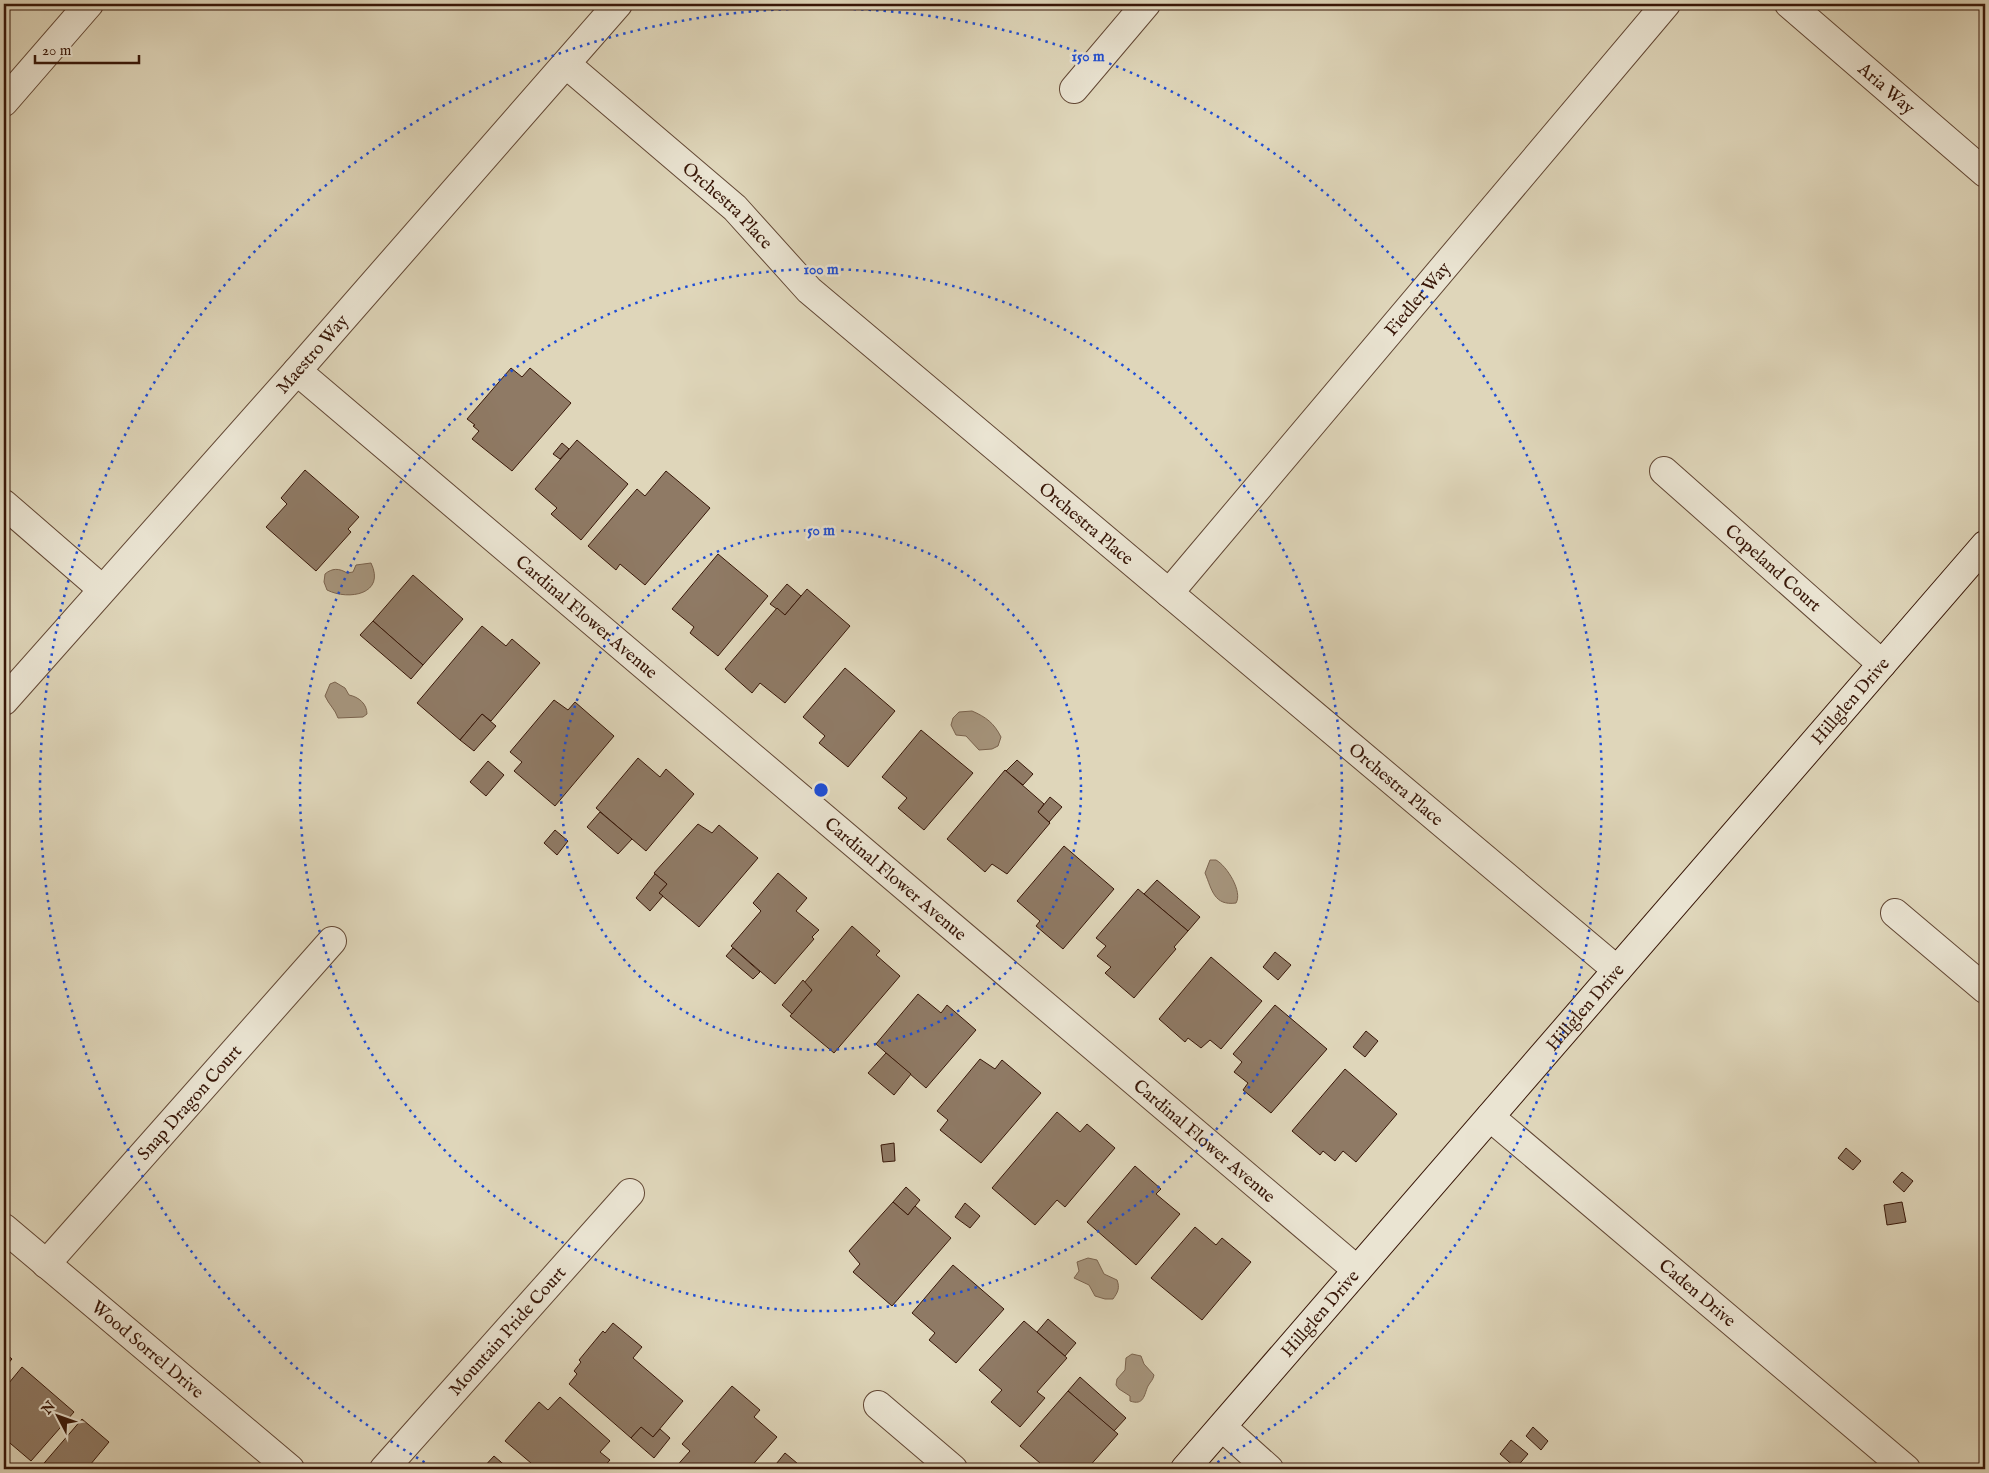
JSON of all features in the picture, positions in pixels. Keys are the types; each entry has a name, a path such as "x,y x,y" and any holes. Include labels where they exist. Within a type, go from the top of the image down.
{"street":[{"path":"4,102 89,4"},
{"name":"Maestro Way","path":"4,701 297,371 618,4"},
{"path":"1074,89 1146,4"},
{"name":"Fiedler Way","path":"1169,593 1666,4"},
{"name":"Aria Way","path":"1789,4 1985,173"},
{"name":"Orchestra Place","path":"566,64 734,208 809,290 1617,970"},
{"name":"Cardinal Flower Avenue","path":"297,371 1357,1270"},
{"name":"Copeland Court","path":"1664,471 1882,664"},
{"path":"4,504 102,589"},
{"name":"Hillglen Drive","path":"1185,1469 1985,545"},
{"path":"1895,912 1985,989"},
{"name":"Snap Dragon Court","path":"46,1264 332,941"},
{"name":"Caden Drive","path":"1490,1117 1906,1469"},
{"name":"Mountain Pride Court","path":"384,1469 630,1193"},
{"name":"Wood Sorrel Drive","path":"4,1228 290,1469"},
{"path":"878,1405 953,1469"},
{"path":"1222,1427 1269,1469"}],"shaded area":[{"path":"371,563 374,582 363,592 345,595 327,590 324,582 325,574 328,572 336,569 347,573 353,572 356,565"},
{"path":"335,682 345,688 349,695 356,697 362,702 366,707 367,714 363,717 338,718 325,696 330,684"},
{"path":"972,711 985,718 995,728 1001,737 998,746 992,749 979,750 966,736 956,735 951,725 953,718 959,712"},
{"path":"1210,860 1216,860 1229,873 1236,886 1238,898 1236,903 1223,902 1212,891 1205,873"},
{"path":"1088,1258 1097,1260 1104,1274 1117,1280 1118,1290 1113,1299 1095,1296 1089,1285 1074,1278 1079,1271 1077,1262"},
{"path":"1132,1354 1141,1356 1144,1364 1154,1375 1143,1399 1138,1402 1130,1401 1130,1396 1116,1385 1117,1379 1125,1370 1126,1358"}],"building":[{"path":"511,368 522,377 530,368 571,403 512,471 472,439 479,431 467,419"},
{"path":"577,440 628,484 581,540 551,514 557,508 535,489"},
{"path":"562,443 569,449 560,459 553,454"},
{"path":"305,470 359,517 348,529 351,532 316,571 266,527 287,504 281,498"},
{"path":"666,471 710,508 645,585 620,564 616,570 588,546 637,489 645,496"},
{"path":"718,554 768,596 718,656 690,633 694,627 672,609"},
{"path":"413,575 463,619 423,665 373,621"},
{"path":"787,584 801,596 785,615 770,604"},
{"path":"807,589 850,626 785,703 760,683 752,693 725,669 777,608 785,615"},
{"path":"373,621 423,665 411,679 360,635"},
{"path":"482,626 506,646 512,639 540,663 491,721 482,714 460,740 417,703"},
{"path":"845,668 895,711 848,767 819,743 825,736 803,717"},
{"path":"554,700 568,710 575,702 614,736 555,806 514,771 522,762 510,752"},
{"path":"482,714 496,726 474,751 460,740"},
{"path":"921,730 973,773 924,830 898,808 907,798 882,777"},
{"path":"638,758 660,777 666,769 694,794 646,851 596,808"},
{"path":"1017,760 1033,774 1023,785 1006,771"},
{"path":"488,761 504,775 486,796 470,782"},
{"path":"1005,770 1044,804 1038,812 1050,823 1007,874 992,864 985,872 947,839"},
{"path":"1050,797 1062,807 1049,822 1038,812"},
{"path":"600,812 632,839 618,854 587,827"},
{"path":"698,824 712,833 719,825 758,858 699,927 659,893 667,884 654,873"},
{"path":"555,830 568,841 557,855 544,843"},
{"path":"1064,846 1114,889 1063,949 1036,926 1040,921 1017,901"},
{"path":"778,873 807,898 796,911 819,930 812,937 814,939 775,984 731,946 761,911 753,903"},
{"path":"655,874 667,884 659,893 663,896 650,911 636,898"},
{"path":"1157,880 1200,917 1188,931 1144,894"},
{"path":"1138,889 1188,931 1174,947 1176,949 1134,998 1105,973 1111,967 1097,956 1106,946 1096,938"},
{"path":"852,926 880,951 876,955 900,976 834,1053 790,1016 812,990 804,983"},
{"path":"733,948 760,972 753,979 726,956"},
{"path":"1275,952 1291,965 1278,980 1263,967"},
{"path":"1211,957 1262,1001 1221,1049 1210,1040 1201,1048 1188,1038 1185,1042 1159,1019"},
{"path":"803,980 812,990 792,1014 782,1005"},
{"path":"918,994 941,1013 947,1005 976,1030 926,1088 876,1044"},
{"path":"1275,1005 1327,1049 1271,1113 1243,1090 1248,1083 1234,1072 1242,1062 1233,1054"},
{"path":"1366,1031 1378,1041 1365,1057 1353,1047"},
{"path":"886,1053 911,1074 894,1095 868,1073"},
{"path":"980,1059 995,1069 1002,1060 1041,1093 981,1163 940,1130 948,1120 937,1111"},
{"path":"1345,1069 1397,1114 1356,1162 1343,1151 1335,1161 1323,1151 1320,1155 1292,1131"},
{"path":"1057,1112 1080,1132 1087,1124 1115,1148 1065,1207 1057,1200 1035,1225 992,1188"},
{"path":"894,1143 895,1161 883,1162 881,1145"},
{"path":"1846,1148 1861,1161 1853,1170 1838,1158"},
{"path":"1135,1166 1161,1189 1156,1194 1180,1214 1136,1265 1087,1222"},
{"path":"1902,1172 1913,1181 1904,1192 1893,1182"},
{"path":"906,1187 920,1200 908,1215 893,1202"},
{"path":"893,1202 908,1215 915,1206 951,1238 892,1306 853,1272 860,1264 849,1251"},
{"path":"1902,1202 1906,1222 1887,1225 1884,1205"},
{"path":"965,1203 980,1216 970,1228 955,1217"},
{"path":"1195,1227 1216,1245 1222,1238 1251,1262 1202,1320 1151,1278"},
{"path":"953,1265 1004,1309 956,1363 929,1340 935,1333 912,1313"},
{"path":"1048,1319 1076,1343 1065,1356 1037,1332"},
{"path":"1024,1321 1067,1358 1037,1392 1045,1398 1020,1427 991,1402 1002,1390 979,1370"},
{"path":"613,1323 642,1347 633,1358 683,1401 653,1437 641,1427 631,1438 569,1384 577,1374 574,1371 581,1362 579,1360 603,1331 605,1333"},
{"path":"4,1352 12,1359 4,1368"},
{"path":"22,1367 74,1412 31,1461 4,1438 4,1389"},
{"path":"1080,1377 1126,1418 1114,1431 1068,1391"},
{"path":"732,1386 760,1410 754,1417 777,1437 749,1469 674,1469 690,1451 682,1444"},
{"path":"1068,1391 1118,1434 1087,1469 1047,1469 1020,1446"},
{"path":"560,1397 610,1441 600,1452 610,1460 602,1469 538,1469 505,1441 539,1402 548,1410"},
{"path":"82,1419 109,1442 90,1465 94,1469 39,1469"},
{"path":"641,1427 653,1437 660,1429 670,1438 654,1458 631,1438"},
{"path":"1533,1427 1548,1441 1541,1450 1526,1436"},
{"path":"1511,1440 1528,1454 1516,1468 1500,1454"},
{"path":"785,1453 804,1469 772,1469"},
{"path":"494,1456 509,1469 482,1469"}]}
